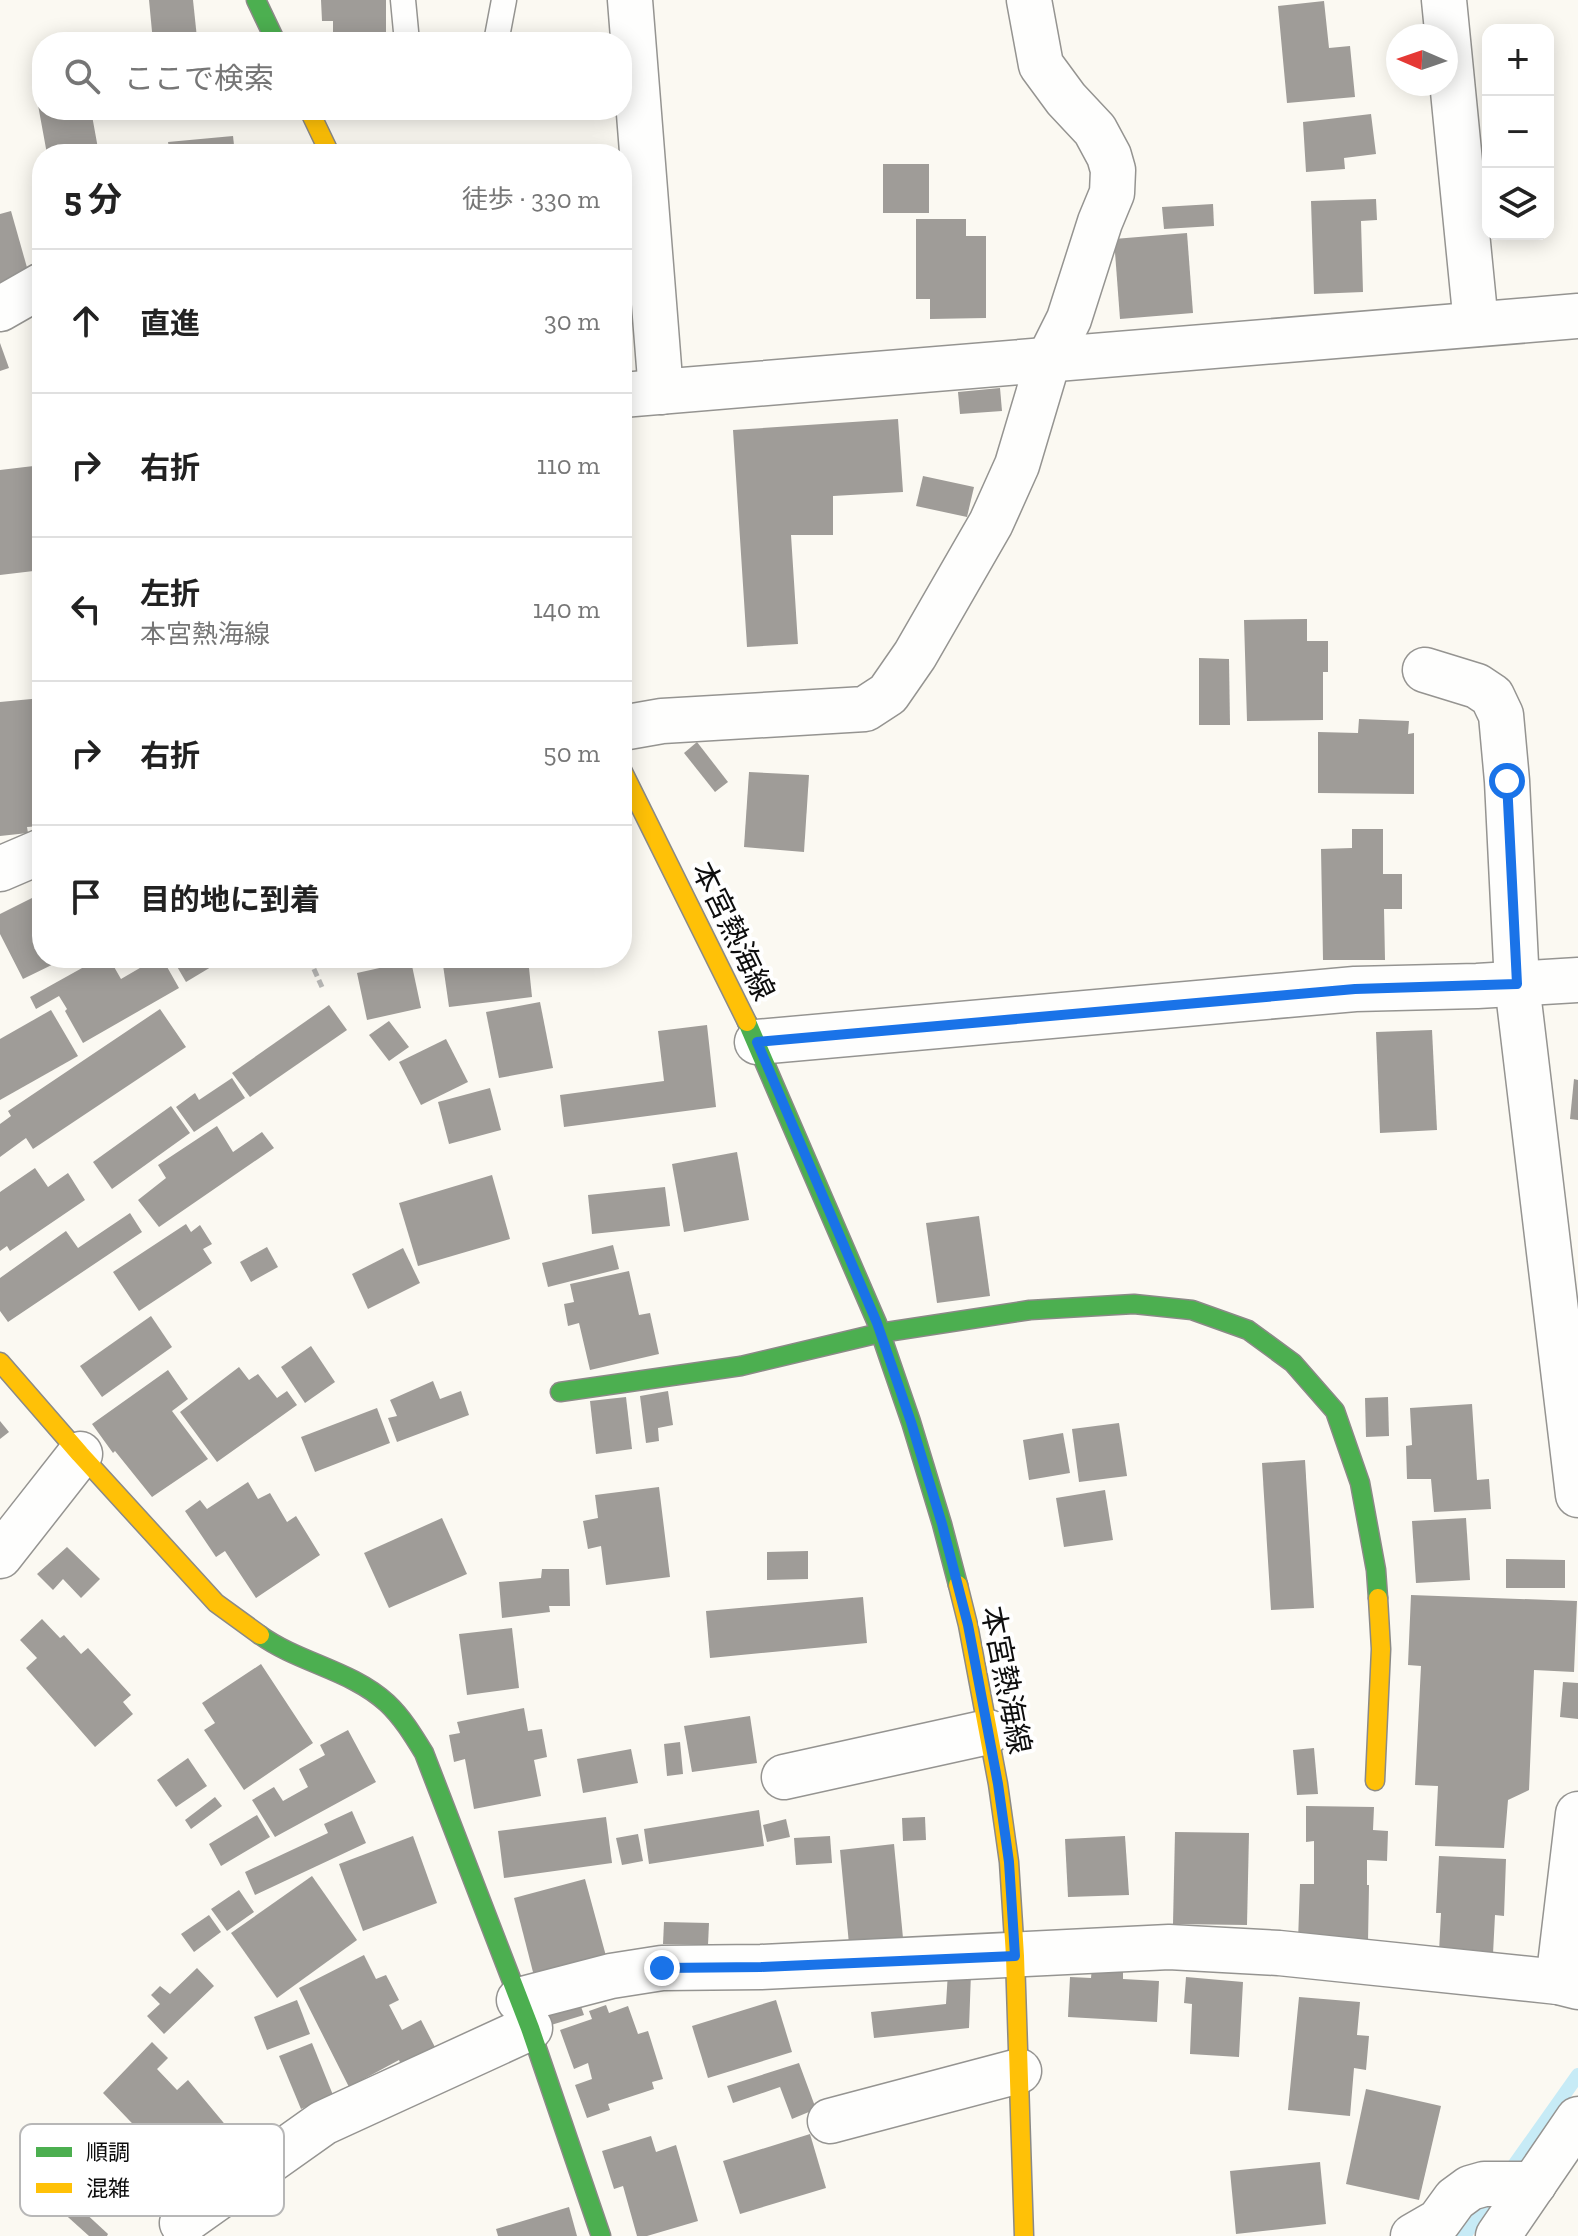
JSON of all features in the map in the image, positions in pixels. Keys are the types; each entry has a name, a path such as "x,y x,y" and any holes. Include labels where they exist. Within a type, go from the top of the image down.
{"street":[{"path":"256,0 271,32"},
{"path":"632,726 662,721 865,709 888,694 915,655 991,523 1017,465 1048,361 1069,319 1112,193 1113,170 1095,130 1066,99 1041,65 1029,0"},
{"path":"1444,0 1476,324"},
{"path":"314,120 325,144"},
{"path":"628,120 629,144"},
{"path":"632,201 642,394 1578,316"},
{"path":"0,309 32,291"},
{"path":"1425,670 1477,686 1492,696 1501,715 1517,984 1578,1495"},
{"name":"本宮熱海線","path":"632,790 757,1042 880,1333 942,1524 968,1625 998,1784 1009,1862 1024,2236"},
{"path":"0,869 32,855"},
{"path":"757,1042 1355,989 1578,980"},
{"path":"560,1392 741,1366 880,1333 1030,1310 1134,1304 1192,1310 1248,1330 1293,1363 1335,1411 1360,1483 1376,1570 1381,1649 1375,1781"},
{"path":"0,1362 216,1603 276,1646 358,1682 385,1701 402,1719 424,1753 524,2014 601,2236"},
{"path":"0,1556 80,1454"},
{"path":"784,1777 988,1732"},
{"path":"284,2151 323,2123 524,2014 611,1976 662,1968 761,1967 1169,1947 1279,1953 1568,1984 1578,1814"},
{"path":"830,2121 1019,2071"},
{"path":"1498,2236 1578,2119"},
{"path":"1413,2236 1439,2221 1455,2199 1470,2188 1484,2184 1534,2184"},
{"path":"182,2223 192,2216"}],"lane":[{"path":"403,0 406,32"},
{"path":"498,32 504,0"}],"path":[{"path":"313,968 322,987"}],"building":[{"path":"149,0 193,0 196,32 152,32"},
{"path":"321,0 386,0 386,32 333,32 333,21 322,21"},
{"path":"1324,1 1329,48 1350,46 1355,97 1287,103 1278,6"},
{"path":"1371,114 1376,154 1344,158 1345,169 1306,172 1303,122"},
{"path":"41,120 93,120 97,144 45,144"},
{"path":"233,136 234,144 168,144"},
{"path":"883,164 929,164 929,213 883,213"},
{"path":"1376,199 1377,220 1361,221 1363,292 1314,294 1311,201"},
{"path":"1213,204 1214,226 1164,229 1162,207"},
{"path":"11,211 28,271 0,290 0,214"},
{"path":"916,219 966,219 966,236 986,236 986,318 930,319 930,299 916,299"},
{"path":"1187,233 1193,313 1120,319 1114,239"},
{"path":"0,343 9,368 0,371"},
{"path":"1000,388 1002,411 960,414 958,392"},
{"path":"898,419 903,492 833,496 833,535 791,535 798,644 747,647 733,430"},
{"path":"32,466 32,571 0,575 0,470"},
{"path":"923,476 974,487 967,517 916,506"},
{"path":"1307,619 1307,641 1328,641 1328,672 1323,672 1323,720 1247,721 1244,620"},
{"path":"1199,658 1229,659 1230,725 1199,725"},
{"path":"32,699 32,827 27,827 28,833 0,836 0,702"},
{"path":"1359,719 1409,721 1408,734 1414,733 1414,794 1318,793 1318,732 1358,733"},
{"path":"697,742 728,782 715,792 684,753"},
{"path":"749,772 809,775 804,852 744,847"},
{"path":"1352,829 1383,829 1383,874 1402,874 1402,909 1384,909 1385,960 1323,960 1321,849 1352,848"},
{"path":"32,898 32,968 46,968 23,979 0,934 0,914"},
{"path":"82,968 115,968 121,979 140,968 168,968 179,988 83,1043 59,996 36,1009 30,997"},
{"path":"178,968 209,968 186,982"},
{"path":"380,968 412,968 421,1008 367,1020 357,973"},
{"path":"443,968 529,968 532,997 449,1007"},
{"path":"540,1002 553,1068 499,1078 486,1012"},
{"path":"329,1005 347,1030 250,1097 232,1073"},
{"path":"160,1009 186,1047 33,1149 26,1138 0,1157 0,1124 11,1116 8,1111"},
{"path":"51,1010 78,1056 0,1100 0,1039"},
{"path":"389,1021 409,1047 389,1061 369,1035"},
{"path":"707,1025 716,1107 564,1127 560,1095 664,1081 658,1031"},
{"path":"1432,1030 1437,1130 1380,1133 1376,1032"},
{"path":"446,1039 468,1082 421,1105 399,1062"},
{"path":"232,1078 245,1098 194,1132 176,1107 195,1093 199,1100"},
{"path":"1574,1079 1578,1080 1578,1120 1570,1119"},
{"path":"490,1088 501,1130 449,1144 438,1102"},
{"path":"171,1106 190,1133 112,1189 93,1162"},
{"path":"217,1126 233,1152 262,1132 274,1148 159,1227 138,1200 166,1178 158,1165"},
{"path":"737,1152 749,1220 684,1232 672,1164"},
{"path":"35,1168 48,1187 68,1173 85,1200 10,1251 7,1246 0,1251 0,1192"},
{"path":"492,1175 510,1239 418,1266 399,1203"},
{"path":"665,1187 670,1226 592,1234 588,1195"},
{"path":"130,1213 142,1232 8,1322 0,1311 0,1278 66,1231 78,1248"},
{"path":"979,1216 990,1296 937,1303 926,1223"},
{"path":"186,1224 191,1232 200,1225 212,1244 203,1249 212,1263 139,1311 113,1272"},
{"path":"613,1245 619,1269 548,1287 542,1263"},
{"path":"267,1247 278,1267 251,1282 240,1262"},
{"path":"403,1248 420,1283 368,1309 352,1274"},
{"path":"629,1271 639,1315 650,1313 659,1354 590,1370 579,1323 568,1326 564,1304 574,1302 570,1284"},
{"path":"151,1316 172,1347 102,1397 80,1366"},
{"path":"311,1346 335,1382 305,1403 281,1367"},
{"path":"239,1367 249,1380 258,1374 277,1398 287,1391 297,1405 217,1462 180,1412"},
{"path":"168,1370 188,1399 172,1411 208,1459 152,1497 92,1424"},
{"path":"433,1381 440,1399 461,1391 469,1415 397,1442 388,1418 397,1416 390,1400"},
{"path":"668,1391 673,1425 658,1428 659,1441 646,1443 640,1396"},
{"path":"626,1397 632,1449 596,1454 590,1401"},
{"path":"1388,1397 1389,1436 1366,1437 1365,1398"},
{"path":"1472,1404 1477,1480 1489,1479 1491,1509 1434,1512 1431,1479 1407,1479 1406,1446 1412,1445 1410,1408"},
{"path":"377,1408 390,1443 315,1472 301,1437"},
{"path":"0,1421 9,1432 0,1439"},
{"path":"1119,1423 1127,1476 1079,1482 1072,1429"},
{"path":"1063,1433 1070,1473 1029,1480 1023,1440"},
{"path":"1305,1460 1314,1608 1271,1610 1262,1463"},
{"path":"248,1482 258,1499 270,1493 287,1522 296,1516 320,1555 256,1598 225,1551 216,1557 185,1511 200,1500 207,1509"},
{"path":"659,1487 670,1577 606,1585 601,1546 588,1549 583,1521 598,1518 595,1495"},
{"path":"1105,1490 1113,1540 1064,1547 1056,1498"},
{"path":"442,1518 467,1574 389,1608 364,1553"},
{"path":"1466,1518 1470,1580 1416,1583 1412,1521"},
{"path":"67,1547 100,1579 81,1598 63,1579 53,1590 37,1574"},
{"path":"808,1551 808,1579 767,1580 767,1552"},
{"path":"1506,1559 1565,1560 1565,1588 1506,1588"},
{"path":"542,1569 569,1569 570,1606 549,1606 550,1612 502,1618 499,1582 541,1578"},
{"path":"1411,1595 1577,1601 1574,1672 1534,1670 1529,1790 1508,1800 1504,1848 1435,1846 1438,1786 1415,1785 1421,1666 1408,1665"},
{"path":"863,1597 867,1643 710,1658 706,1611"},
{"path":"42,1619 60,1638 64,1635 81,1654 88,1648 131,1695 123,1702 133,1714 95,1747 26,1668 37,1658 20,1640"},
{"path":"512,1628 519,1688 467,1695 459,1634"},
{"path":"261,1664 313,1743 244,1790 204,1730 215,1723 202,1703"},
{"path":"1563,1682 1578,1683 1578,1719 1560,1717"},
{"path":"524,1708 528,1731 542,1729 547,1757 534,1760 541,1796 474,1809 465,1759 454,1762 449,1735 460,1733 457,1722"},
{"path":"750,1716 757,1763 692,1772 684,1726"},
{"path":"348,1730 376,1782 275,1837 252,1800 274,1787 283,1801 308,1787 299,1769 325,1755 320,1745"},
{"path":"680,1742 683,1774 667,1776 664,1744"},
{"path":"1314,1748 1318,1794 1297,1795 1293,1750"},
{"path":"631,1749 638,1783 583,1793 577,1759"},
{"path":"188,1758 207,1786 176,1807 157,1780"},
{"path":"215,1797 222,1806 191,1829 185,1820"},
{"path":"1306,1806 1374,1807 1373,1830 1388,1831 1387,1861 1367,1860 1368,1942 1298,1941 1300,1884 1314,1884 1314,1841 1306,1842"},
{"path":"759,1810 764,1846 649,1864 644,1829"},
{"path":"352,1811 366,1843 255,1895 245,1872 328,1833 324,1824"},
{"path":"257,1815 270,1837 221,1866 209,1844"},
{"path":"606,1817 612,1863 504,1878 498,1831"},
{"path":"925,1817 926,1840 903,1841 902,1818"},
{"path":"786,1819 790,1837 767,1842 763,1825"},
{"path":"1175,1832 1249,1833 1247,1925 1173,1924"},
{"path":"638,1834 643,1861 622,1865 616,1838"},
{"path":"413,1836 437,1903 363,1931 339,1864"},
{"path":"830,1836 832,1863 796,1865 794,1838"},
{"path":"1125,1836 1129,1895 1068,1897 1065,1839"},
{"path":"894,1844 903,1938 849,1944 840,1850"},
{"path":"1439,1856 1506,1859 1504,1916 1495,1915 1493,1954 1439,1952 1441,1913 1436,1913"},
{"path":"312,1876 357,1940 277,1998 231,1933"},
{"path":"585,1879 606,1956 534,1976 514,1898"},
{"path":"239,1890 254,1912 227,1931 211,1909"},
{"path":"209,1915 221,1932 194,1952 181,1934"},
{"path":"664,1922 709,1923 708,1945 663,1944"},
{"path":"364,1955 376,1979 386,1975 399,2000 389,2005 402,2030 421,2020 437,2051 402,2067 399,2060 349,2087 299,1988"},
{"path":"1092,1967 1123,1969 1123,1979 1159,1981 1157,2022 1068,2017 1070,1977 1091,1978"},
{"path":"197,1968 214,1986 164,2034 147,2016 160,2004 151,1995 160,1986 170,1994"},
{"path":"948,1972 971,1973 969,2028 874,2038 871,2012 946,2004"},
{"path":"1186,1977 1243,1982 1239,2057 1190,2054 1192,2004 1184,2003"},
{"path":"577,1995 584,2015 551,2025 545,2005"},
{"path":"1299,1997 1360,2002 1357,2035 1369,2036 1366,2070 1354,2068 1350,2116 1288,2110"},
{"path":"297,2000 310,2034 267,2050 254,2017"},
{"path":"776,2000 792,2052 708,2078 692,2026"},
{"path":"606,2005 609,2013 628,2006 638,2034 648,2031 663,2079 652,2082 654,2089 608,2104 610,2110 587,2118 575,2085 592,2079 588,2063 574,2069 560,2030 592,2019 589,2011"},
{"path":"152,2042 168,2058 157,2069 177,2090 188,2080 225,2124 133,2124 103,2093"},
{"path":"312,2043 333,2095 301,2109 279,2056"},
{"path":"799,2063 816,2109 792,2119 780,2087 733,2103 727,2086"},
{"path":"1366,2089 1441,2106 1419,2200 1346,2184"},
{"path":"810,2134 826,2188 740,2214 723,2161"},
{"path":"651,2136 656,2152 676,2145 698,2221 637,2236 623,2186 614,2189 602,2151"},
{"path":"1320,2162 1326,2224 1236,2234 1230,2171"},
{"path":"569,2207 577,2236 498,2236 496,2229"},
{"path":"67,2216 88,2216 108,2234 89,2236"}],"waterway":[{"path":"1464,2236 1578,2075"}],"traffic: fast":[{"path":"256,0 271,32"},
{"path":"747,1022 877,1323 911,1422 958,1585"},
{"path":"560,1392 741,1366 880,1333 1030,1310 1134,1304 1192,1310 1248,1330 1293,1363 1335,1411 1360,1483 1378,1598"},
{"path":"260,1635 373,1692 398,1714 424,1753 530,2028 601,2236"}],"traffic: slow":[{"path":"314,120 325,144"},
{"path":"632,790 747,1022"},
{"path":"0,1362 216,1603 260,1635"},
{"path":"958,1585 998,1784 1009,1862 1024,2236"},
{"path":"1375,1781 1381,1649 1378,1598"}],"route":[{"path":"662,1968 1015,1956 1009,1862 998,1784 968,1625 942,1524 877,1323 757,1042 1355,989 1517,984 1507,781"}]}
